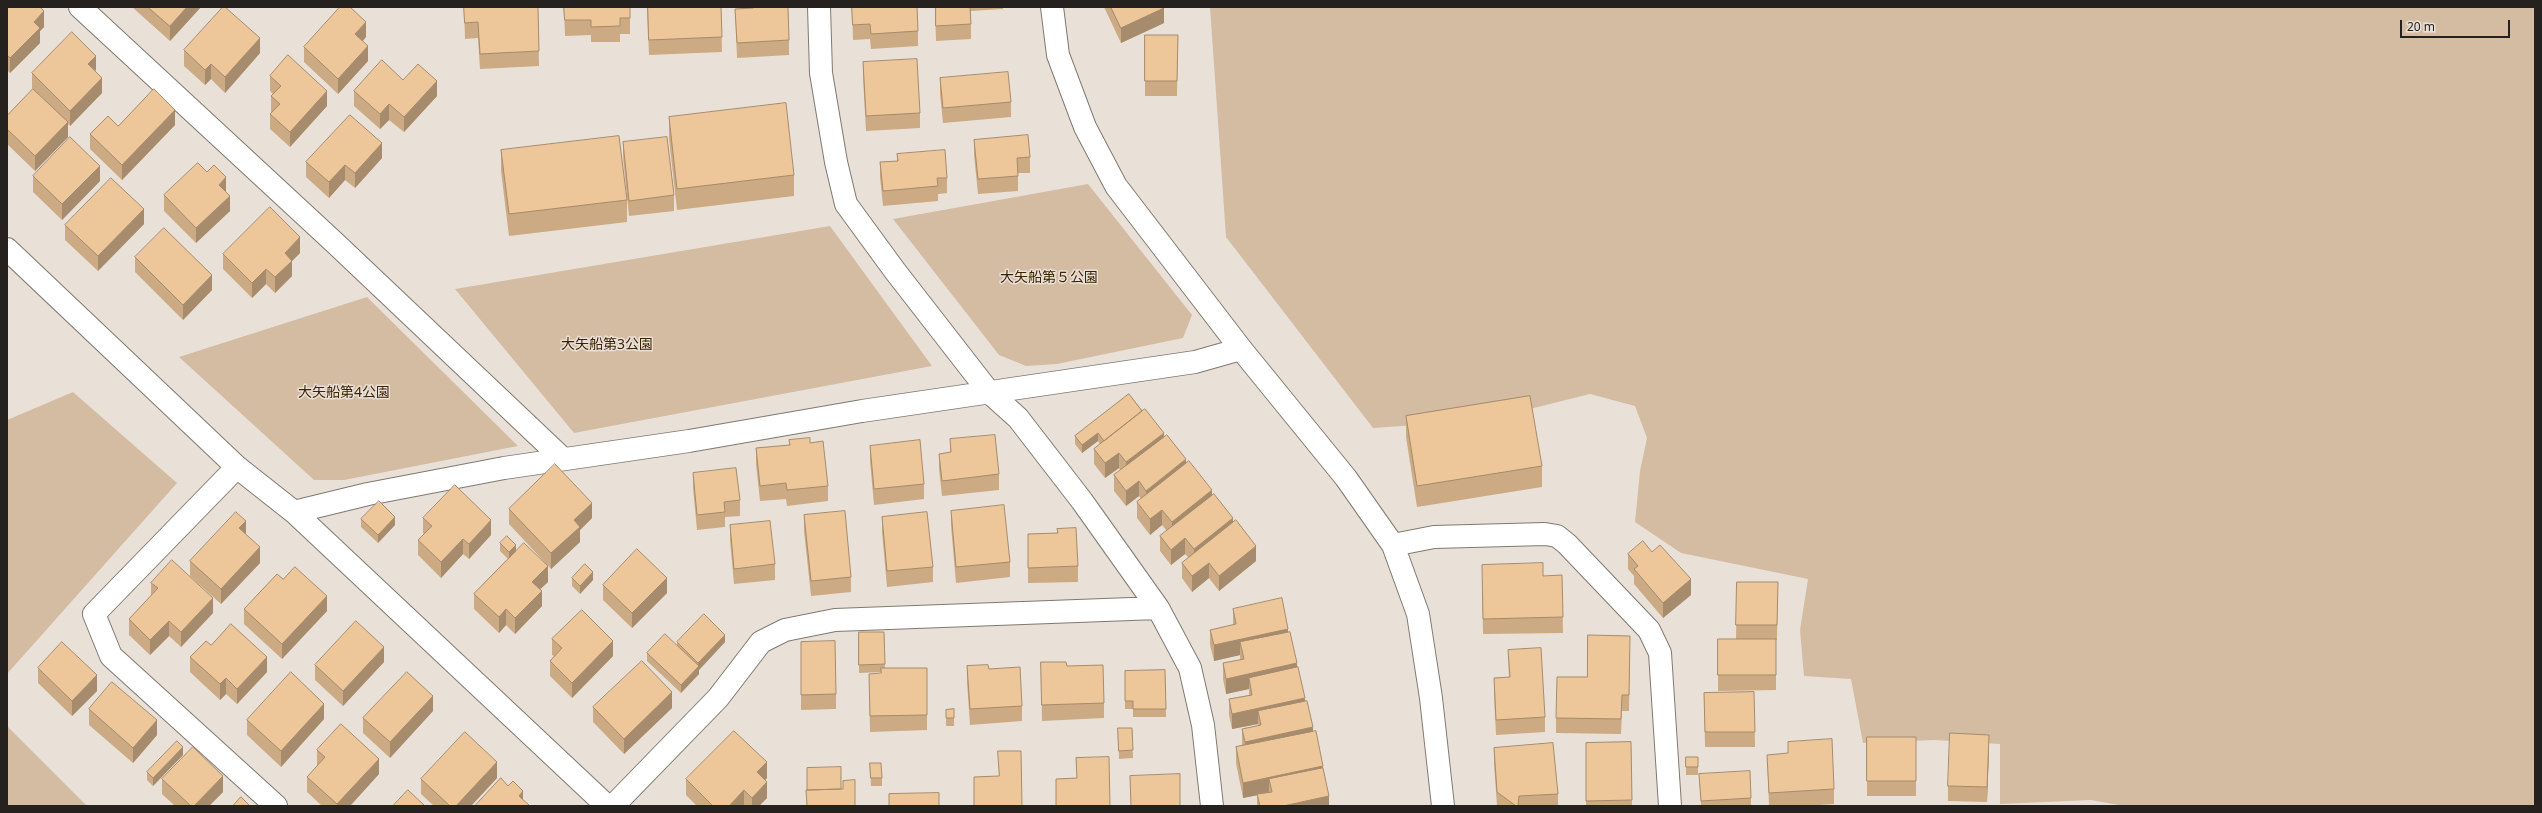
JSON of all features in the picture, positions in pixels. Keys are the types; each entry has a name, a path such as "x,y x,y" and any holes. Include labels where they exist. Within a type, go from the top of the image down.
{"street":[{"path":"80,7 335,243 563,459"},
{"path":"819,7 821,73 836,162 846,204 895,272 988,392 1018,418 1082,501 1158,608 1190,668 1203,725 1212,806"},
{"path":"1052,7 1058,55 1085,127 1116,186 1241,349 1346,478 1393,545 1418,614 1431,698 1443,806"},
{"path":"7,249 237,467 294,512 607,806"},
{"path":"294,512 368,494 563,459 988,392 1195,362 1241,349"},
{"path":"237,467 94,614 111,656 276,806"},
{"path":"1393,545 1434,537 1545,534 1556,536 1567,544 1649,630 1656,641 1660,653 1670,806"},
{"path":"613,806 718,698 761,642 785,630 835,620 1158,608"}],"green space":[{"path":"1210,7 2535,7 2535,806 2124,806 2091,800 2000,804 2000,744 1934,740 1863,743 1851,679 1804,676 1800,630 1808,579 1681,553 1635,522 1640,471 1647,438 1635,406 1590,394 1534,408 1447,423 1373,428 1226,237"},
{"name":"大矢船第５公園","path":"1088,184 1192,315 1183,338 1057,364 1026,366 999,355 893,219"},
{"name":"大矢船第3公園","path":"830,226 932,366 574,433 455,289"},
{"name":"大矢船第4公園","path":"367,297 518,446 344,480 314,480 179,357"},
{"path":"73,392 177,483 7,674 7,420"},
{"path":"7,726 87,806 7,806"}],"building":[{"path":"7,7 40,7 44,11 34,22 40,28 10,58 7,55"},
{"path":"148,7 187,7 170,26"},
{"path":"223,7 225,7 260,38 225,77 211,64 205,70 184,50"},
{"path":"340,7 350,7 366,22 355,34 368,46 338,79 304,47"},
{"path":"464,7 538,7 539,51 480,54 478,22 465,23"},
{"path":"564,7 630,7 630,18 620,18 620,26 591,27 591,20 565,20"},
{"path":"648,7 721,7 722,37 649,40"},
{"path":"753,7 788,7 789,40 737,43 735,9"},
{"path":"852,7 917,7 918,31 871,34 870,24 853,25"},
{"path":"936,7 970,7 971,24 936,26"},
{"path":"1111,7 1164,7 1164,8 1121,28"},
{"path":"72,32 96,56 88,64 102,78 70,111 32,73"},
{"path":"1145,35 1178,35 1177,81 1145,81"},
{"path":"288,55 327,91 290,132 270,114 280,104 271,96 281,86 270,76"},
{"path":"917,59 920,113 866,116 863,62"},
{"path":"382,60 403,80 418,64 437,81 404,117 389,104 380,114 354,91"},
{"path":"1008,72 1011,102 943,108 940,78"},
{"path":"33,89 68,122 35,156 7,129 7,116"},
{"path":"154,89 175,110 122,165 90,134 108,116 118,126"},
{"path":"786,103 794,175 677,189 669,117"},
{"path":"350,115 382,143 355,173 345,165 329,182 306,162"},
{"path":"1028,135 1030,157 1017,158 1018,176 978,179 974,140"},
{"path":"619,136 627,200 509,214 501,150"},
{"path":"70,137 100,166 62,204 33,176"},
{"path":"667,137 674,195 629,201 623,142"},
{"path":"945,150 947,178 937,178 938,186 883,191 880,162 898,161 897,154"},
{"path":"198,163 207,172 214,165 226,177 219,185 230,196 196,228 164,195"},
{"path":"111,178 144,209 98,256 65,225"},
{"path":"270,207 300,237 285,253 292,261 275,277 266,269 252,283 223,254"},
{"path":"164,228 212,275 183,305 135,257"},
{"path":"1129,394 1142,411 1104,441 1098,433 1082,445 1075,436"},
{"path":"1530,396 1542,466 1417,486 1406,416"},
{"path":"1145,409 1164,433 1126,462 1119,453 1105,463 1094,449"},
{"path":"995,435 999,474 942,481 939,454 951,452 950,439"},
{"path":"1167,435 1186,459 1146,491 1139,481 1126,491 1114,475"},
{"path":"810,438 810,443 823,441 828,486 787,490 786,483 760,486 756,448 790,445 789,440"},
{"path":"920,440 924,484 874,489 870,446"},
{"path":"1189,461 1212,490 1172,522 1162,510 1150,519 1137,502"},
{"path":"555,464 592,503 574,520 580,527 551,553 509,509"},
{"path":"736,468 740,500 724,502 725,512 697,515 693,473"},
{"path":"455,485 491,520 469,544 463,539 441,562 418,540 432,526 423,518"},
{"path":"1214,494 1233,518 1194,549 1185,538 1171,550 1160,536"},
{"path":"379,501 395,517 378,535 361,519"},
{"path":"1004,505 1010,562 956,567 951,511"},
{"path":"845,511 851,577 811,581 804,515"},
{"path":"236,512 246,521 239,528 260,547 221,589 190,561"},
{"path":"927,512 933,567 887,571 882,517"},
{"path":"1236,520 1256,546 1219,576 1209,563 1192,576 1182,563"},
{"path":"770,521 775,564 734,569 730,525"},
{"path":"1076,528 1078,566 1028,568 1028,534 1058,533 1057,529"},
{"path":"507,536 516,545 509,552 500,543"},
{"path":"1643,541 1652,552 1660,545 1691,579 1663,603 1634,569 1638,566 1628,554"},
{"path":"524,543 548,566 532,582 542,591 515,618 506,609 499,617 474,594"},
{"path":"637,549 667,578 632,613 603,585"},
{"path":"172,560 213,598 181,632 169,621 150,640 129,619 158,588 151,583"},
{"path":"1543,563 1543,576 1562,575 1563,617 1483,619 1482,565"},
{"path":"585,564 593,572 580,586 572,578"},
{"path":"295,567 327,596 282,644 244,609 277,574 283,579"},
{"path":"1737,582 1778,582 1777,625 1736,625"},
{"path":"1282,598 1288,629 1214,645 1210,630 1236,624 1233,609"},
{"path":"582,610 613,641 572,683 550,661 562,648 552,639"},
{"path":"704,614 725,635 698,663 677,642"},
{"path":"356,621 384,647 343,691 315,665"},
{"path":"231,624 267,657 237,689 226,678 220,684 190,657 206,641 211,645"},
{"path":"859,632 884,632 885,664 859,665"},
{"path":"1290,632 1297,663 1226,679 1223,663 1244,659 1240,642"},
{"path":"665,634 699,666 681,685 647,653"},
{"path":"1588,635 1630,636 1629,695 1622,695 1621,719 1556,718 1557,677 1587,677"},
{"path":"1718,639 1776,639 1776,675 1718,675"},
{"path":"835,641 836,694 801,695 801,642"},
{"path":"62,642 97,675 72,701 38,668"},
{"path":"1541,648 1545,717 1496,720 1494,678 1510,677 1508,650"},
{"path":"642,661 672,692 624,739 593,707"},
{"path":"1041,662 1066,662 1067,666 1103,665 1104,703 1042,705"},
{"path":"988,665 989,669 1020,667 1022,706 970,709 967,666"},
{"path":"1298,667 1305,698 1232,714 1229,699 1252,695 1249,678"},
{"path":"881,668 927,668 927,715 870,716 869,674 881,673"},
{"path":"1165,670 1166,709 1133,709 1133,701 1125,701 1125,671"},
{"path":"291,672 324,704 281,751 247,720"},
{"path":"407,672 433,696 390,742 363,718"},
{"path":"112,682 157,720 133,748 89,709"},
{"path":"1754,692 1755,732 1705,732 1704,693"},
{"path":"1307,701 1313,727 1245,742 1242,729 1261,725 1258,711"},
{"path":"954,709 954,718 946,718 946,710"},
{"path":"341,724 379,759 337,804 307,777 325,757 317,750"},
{"path":"1118,728 1132,728 1133,750 1119,751"},
{"path":"734,731 767,762 757,772 767,782 752,798 744,790 729,806 713,806 686,779"},
{"path":"1316,731 1323,766 1243,783 1236,747"},
{"path":"465,732 497,762 456,806 450,806 421,779"},
{"path":"1950,733 1989,735 1987,787 1948,786"},
{"path":"1867,737 1916,737 1916,781 1867,781"},
{"path":"1832,739 1834,789 1769,793 1767,755 1788,753 1788,742"},
{"path":"177,741 183,747 153,778 147,772"},
{"path":"1631,742 1632,800 1586,801 1586,743"},
{"path":"1553,743 1558,794 1519,796 1518,806 1516,806 1497,792 1494,748"},
{"path":"193,747 223,776 194,806 191,806 162,779"},
{"path":"998,751 1021,751 1022,806 974,806 974,777 999,776"},
{"path":"1109,757 1110,806 1056,806 1056,779 1077,778 1076,758"},
{"path":"1686,757 1698,757 1698,767 1686,767"},
{"path":"870,763 881,763 882,778 871,778"},
{"path":"841,767 841,789 807,790 807,768"},
{"path":"1323,768 1329,796 1283,806 1260,806 1257,794 1272,792 1269,779"},
{"path":"1750,771 1751,798 1701,801 1699,774"},
{"path":"1180,774 1180,806 1131,806 1130,776"},
{"path":"501,778 508,786 513,781 523,791 519,796 530,806 475,806"},
{"path":"855,780 855,806 807,806 806,790 843,789 843,781"},
{"path":"408,790 425,806 393,806"},
{"path":"939,793 939,806 889,806 889,794"},
{"path":"241,797 250,806 233,806"}]}
